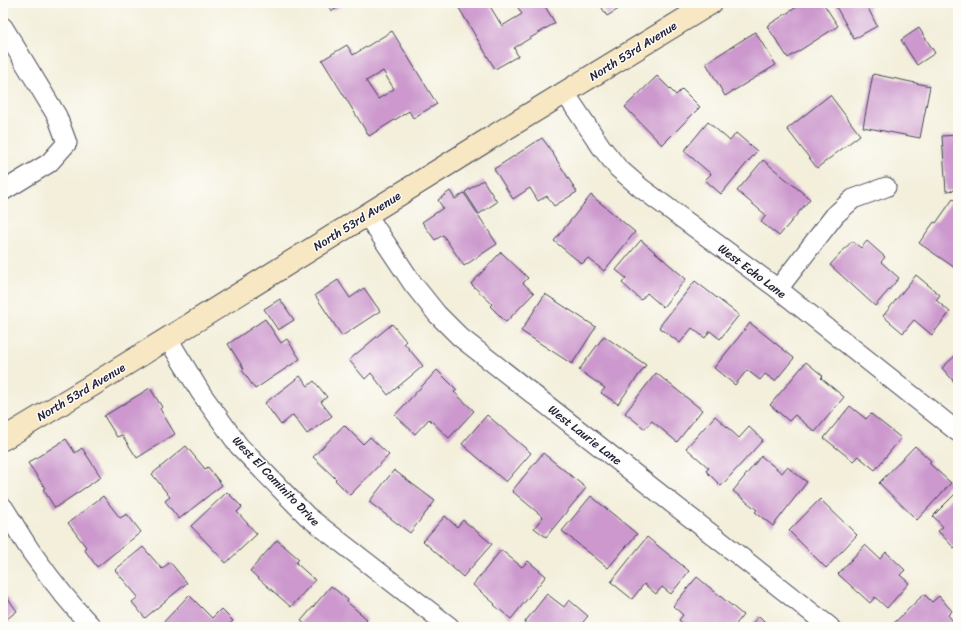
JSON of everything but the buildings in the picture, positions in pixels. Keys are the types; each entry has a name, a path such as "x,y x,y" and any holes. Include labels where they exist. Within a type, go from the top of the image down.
{"street":[{"name":"North 53rd Avenue","path":"3,439 168,339 477,146 711,3"},
{"path":"3,27 57,116 67,143 49,163 3,191"},
{"name":"West Echo Lane","path":"565,92 602,148 618,168 641,188 778,289 958,432"},
{"path":"778,289 835,215 853,199 886,187"},
{"name":"West Laurie Lane","path":"367,215 413,284 437,314 460,337 830,627"},
{"name":"West El Caminito Drive","path":"168,339 201,393 239,446 307,516 450,627"},
{"path":"3,507 38,561 92,627"}]}
